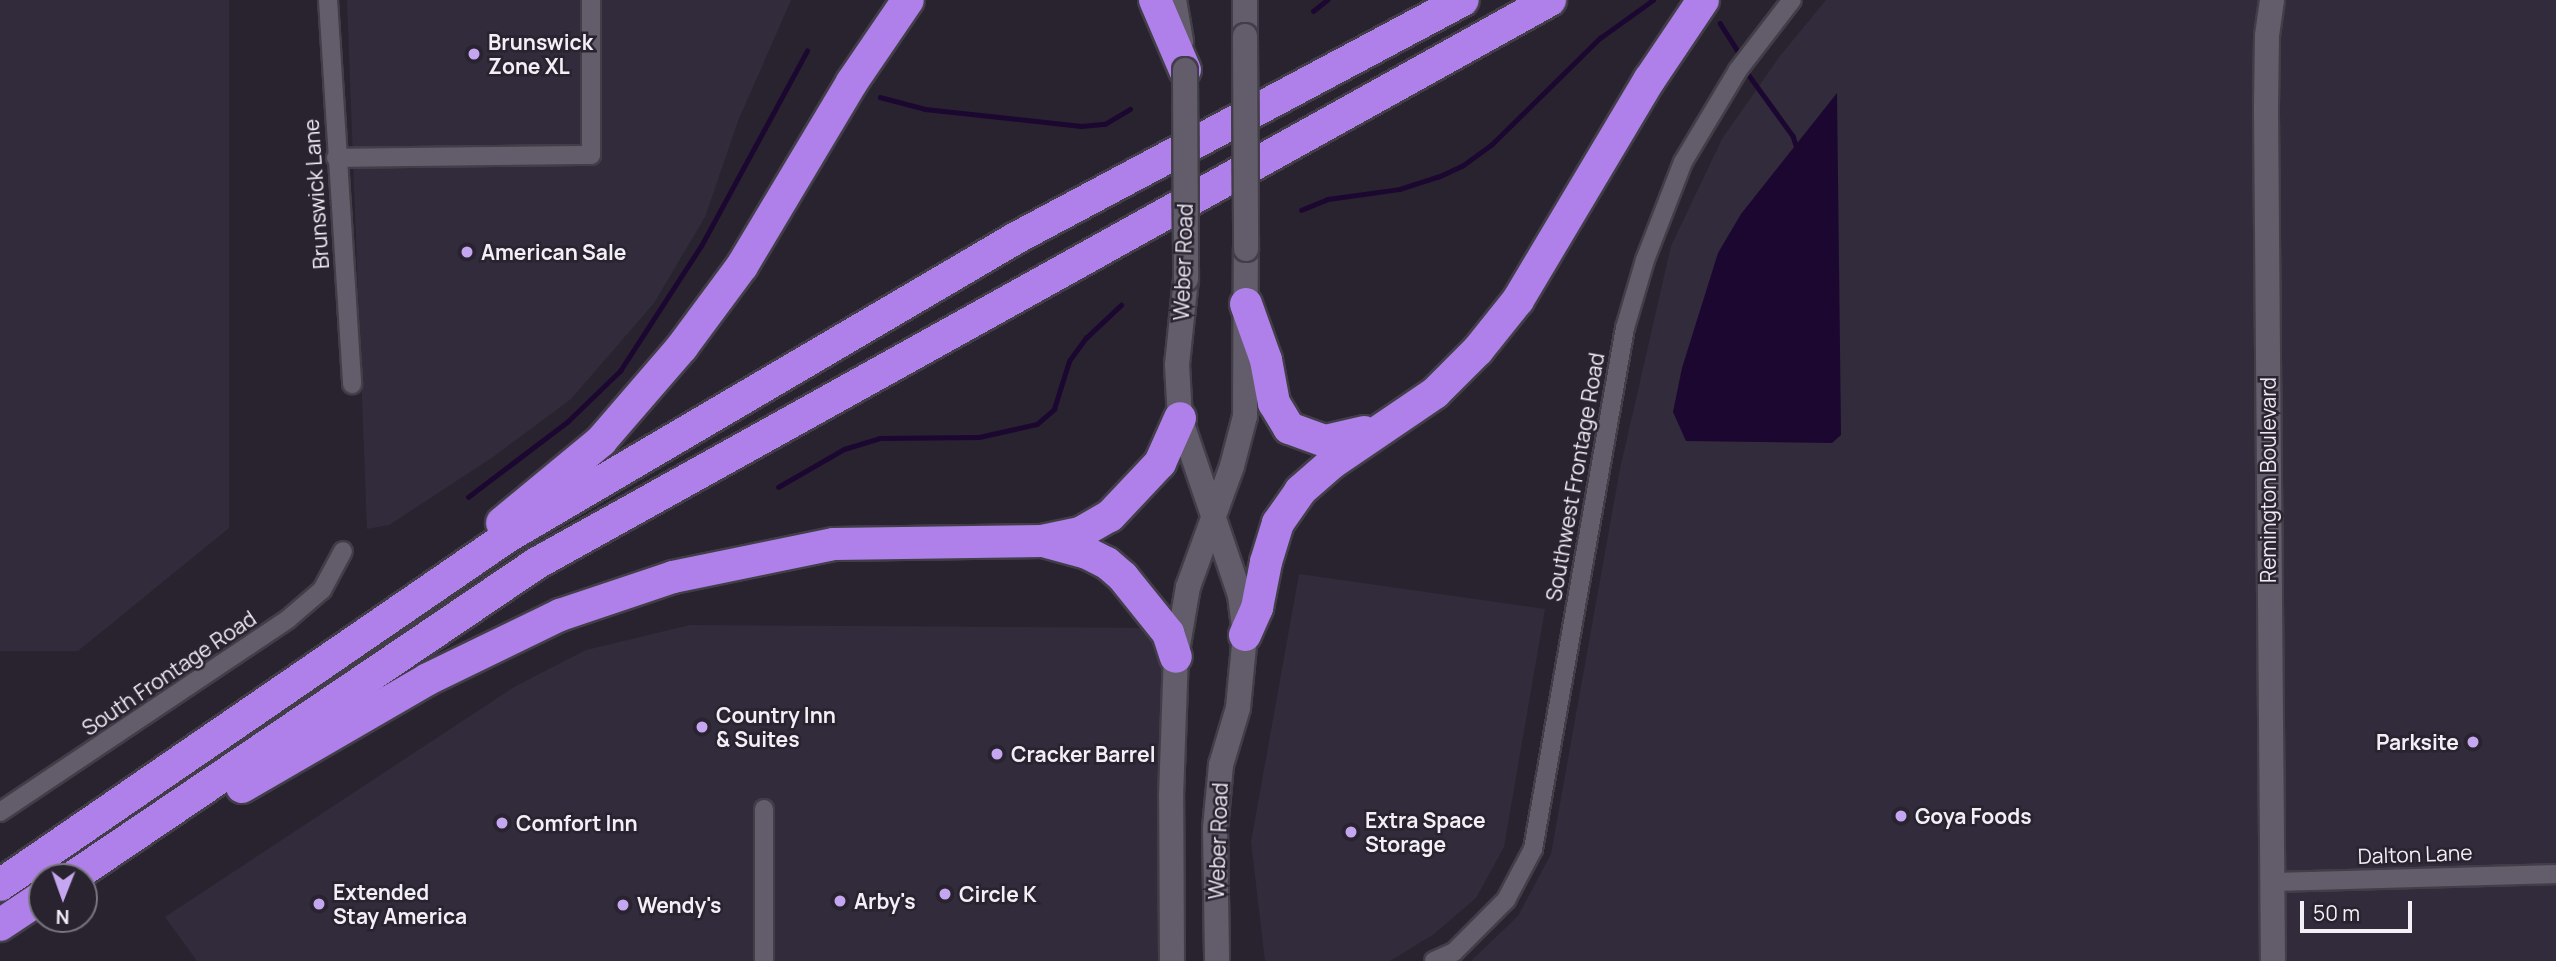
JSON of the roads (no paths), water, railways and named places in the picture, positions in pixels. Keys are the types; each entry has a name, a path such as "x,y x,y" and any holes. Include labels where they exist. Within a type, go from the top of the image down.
{"highway":[{"path":"82,830 441,573 601,441 682,347 742,266 852,82 908,0"},
{"path":"1155,0 1185,70"},
{"path":"0,885 507,537 1016,238 1463,0"},
{"path":"94,863 537,563 1550,0"},
{"path":"1245,635 1257,608 1266,562 1278,523 1300,491 1332,463 1435,393 1478,350 1518,300 1650,79 1703,0"},
{"path":"1246,304 1266,360 1274,403 1289,428 1325,441 1354,436 1396,420"},
{"path":"160,820 224,798 428,679 560,615 673,577 834,544 1042,541 1080,533 1110,516 1160,463 1180,418"},
{"path":"1042,541 1087,553 1107,563 1151,608 1168,633 1176,657"},
{"path":"0,925 28,906"}],"main road":[{"name":"Weber Road","path":"1174,0 1185,70 1186,278 1177,365 1180,418 1240,595 1245,635 1238,708 1221,765 1215,829 1217,961"},
{"path":"1172,961 1171,797 1176,657 1188,587 1214,518 1245,416 1245,0"},
{"name":"Remington Boulevard","path":"2272,0 2267,48 2267,513 2275,882 2273,961"}],"street":[{"name":"Brunswick Lane","path":"328,0 352,384"},
{"path":"336,158 591,155 591,0"},
{"name":"Southwest Frontage Road","path":"1434,961 1454,951 1506,900 1533,849 1625,328 1645,260 1684,162 1738,70 1792,0"},
{"name":"South Frontage Road","path":"0,812 288,619 321,590 343,551"},
{"path":"764,809 764,961"},
{"name":"Dalton Lane","path":"2275,882 2556,874"}],"waterway":[{"path":"1313,11 1327,0"},
{"path":"1301,210 1328,199 1400,189 1462,166 1491,145 1600,38 1653,0"},
{"path":"1720,23 1743,59"},
{"path":"468,497 567,422 620,371 701,246 807,51"},
{"path":"1747,66 1748,74 1793,136 1796,145"},
{"path":"880,97 925,109 1081,126 1105,124 1130,109"},
{"path":"778,487 844,449 879,438 979,437 1037,424 1054,409 1069,361 1086,338 1121,305"}],"place":[{"name":"Brunswick Zone XL","path":"474,54"},
{"name":"American Sale","path":"467,252"},
{"name":"Country Inn & Suites","path":"702,727"},
{"name":"Parksite","path":"2473,742"},
{"name":"Cracker Barrel","path":"997,754"},
{"name":"Goya Foods","path":"1901,816"},
{"name":"Comfort Inn","path":"502,823"},
{"name":"Extra Space Storage","path":"1351,832"},
{"name":"Circle K","path":"945,894"},
{"name":"Arby's","path":"840,901"},
{"name":"Extended Stay America","path":"319,904"},
{"name":"Wendy's","path":"623,905"}]}
